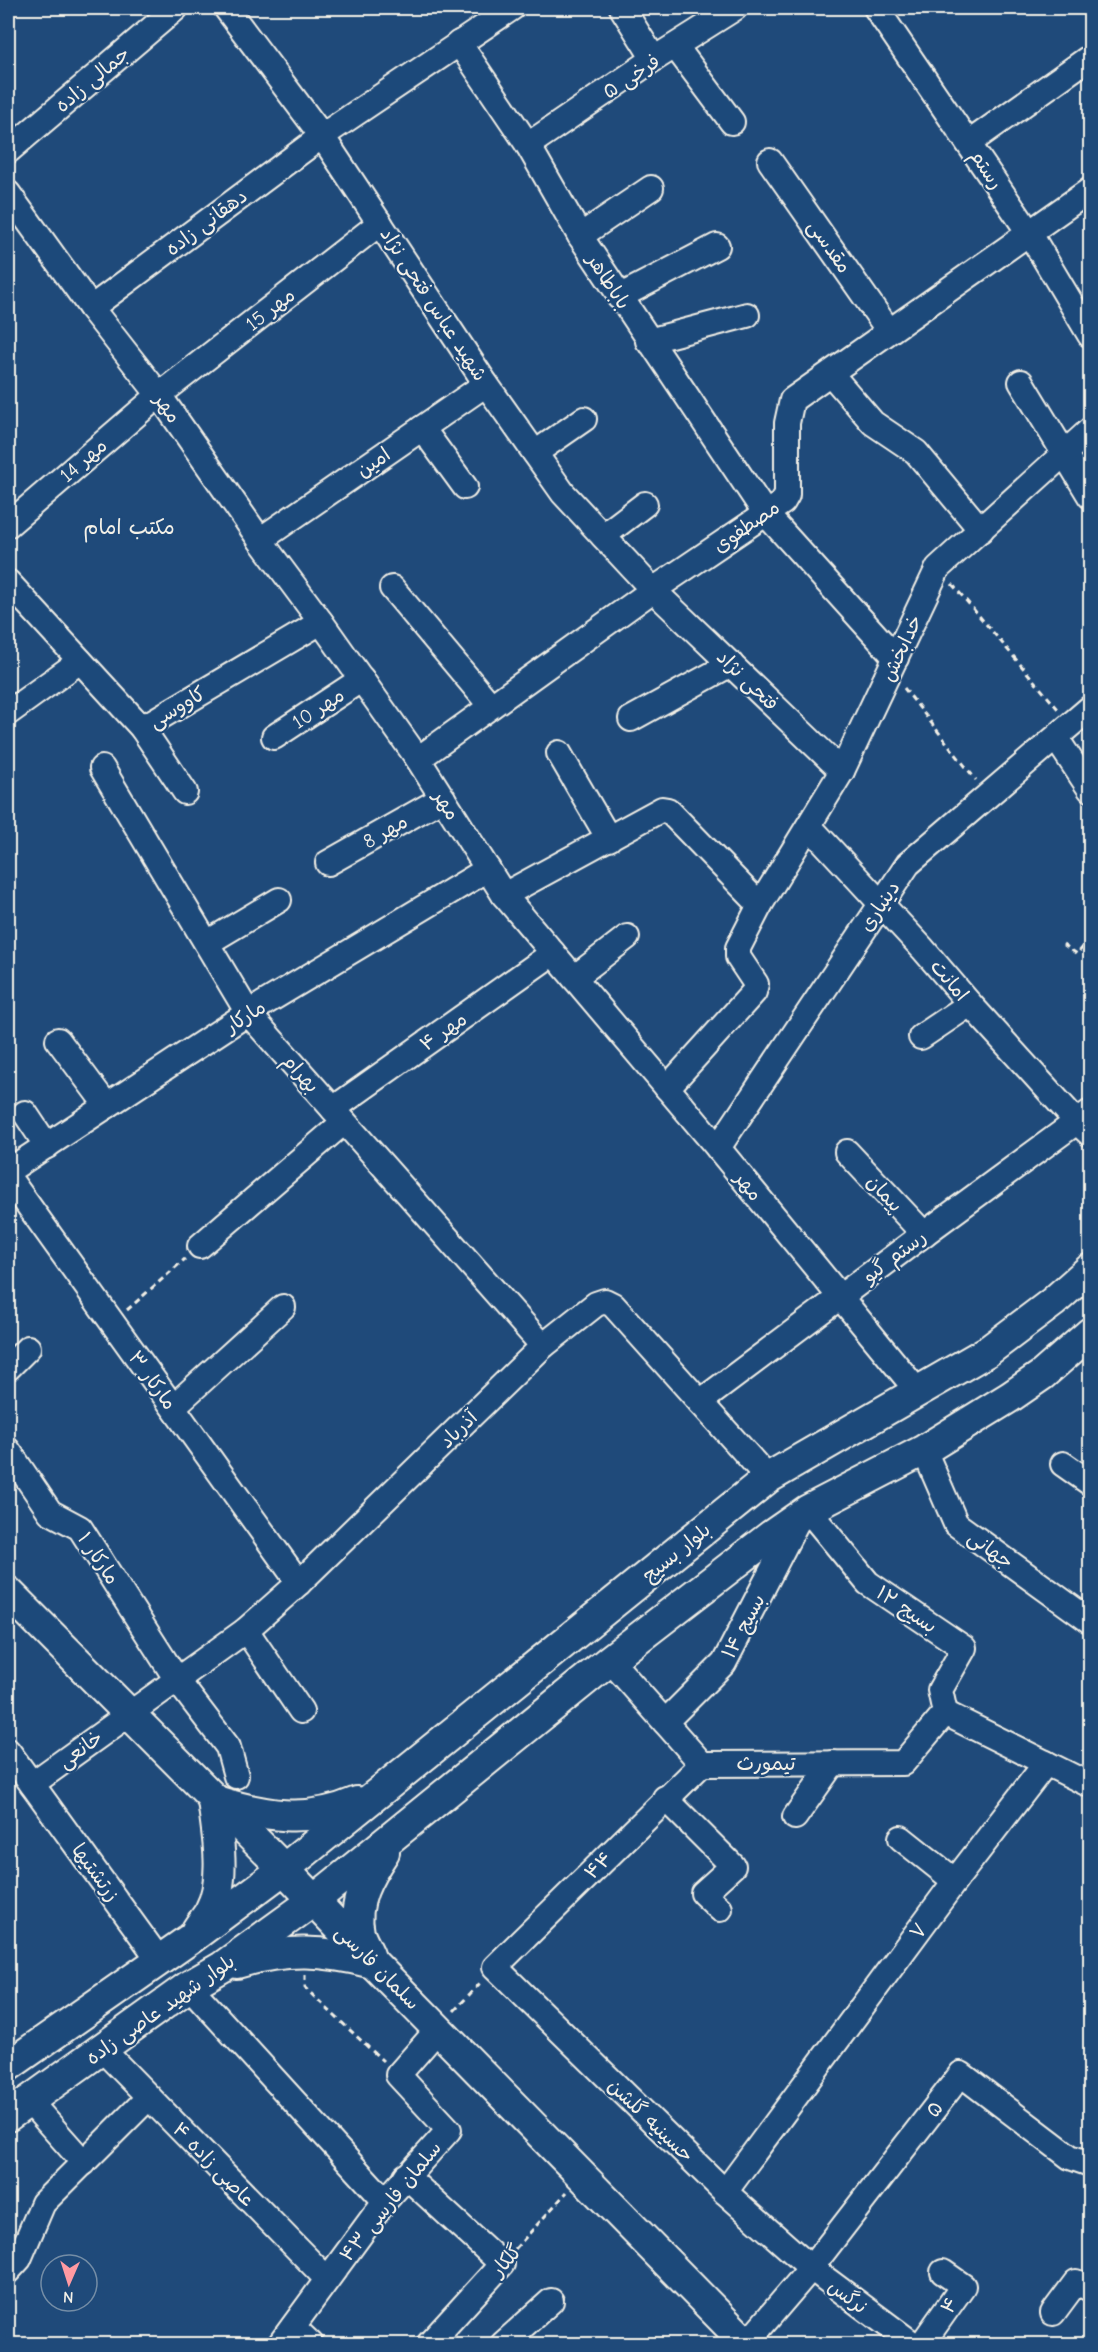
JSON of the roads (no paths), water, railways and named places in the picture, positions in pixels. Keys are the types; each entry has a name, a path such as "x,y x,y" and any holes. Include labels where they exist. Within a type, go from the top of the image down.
{"main road":[{"name":"بلوار بسیج","path":"284,1869 768,1478 919,1393 988,1351 1053,1302 1090,1269"},
{"path":"313,1901 616,1655 716,1577 805,1513 924,1450 1042,1375 1090,1333"},
{"path":"650,1573 648,1592 661,1606 680,1606"},
{"name":"سلمان فارسی","path":"8,1592 284,1869 746,2344"},
{"path":"601,1612 621,1613 632,1631 616,1655"},
{"path":"190,1939 211,1909 220,1874 219,1842 213,1800 246,1811 284,1817 342,1809 373,1796"},
{"path":"373,1963 359,1933 358,1911 367,1877 397,1832"},
{"name":"بلوار شهید عاصی زاده","path":"8,2066 190,1939 284,1869"},
{"name":"بلوار شهید عاصی زاده","path":"18,2109 189,1986 222,1967 313,1901"},
{"path":"222,1967 263,1955 305,1951 339,1954 373,1963"}],"street":[{"name":"جمالی زاده","path":"8,151 176,8"},
{"name":"شهید عباس فتحی نژاد","path":"226,8 322,136 486,384 563,493 653,590"},
{"name":"دهقانی زاده","path":"91,308 322,136 512,8"},
{"path":"622,8 654,59"},
{"name":"فرخی ۵","path":"528,145 654,59 735,8"},
{"name":"رستم","path":"876,8 969,143 1087,322"},
{"name":"باباطاهر","path":"459,43 528,145 580,237 619,297 765,513 893,664"},
{"path":"676,47 732,122"},
{"path":"969,143 1090,57"},
{"name":"مقدسی","path":"770,161 889,331"},
{"path":"580,237 651,188"},
{"name":"مصطفوی","path":"418,759 653,590 783,502 787,495 786,450 789,405 792,400 1090,190"},
{"name":"مهر","path":"8,194 91,308 159,395 260,540 362,679 418,759 504,895 718,1148 919,1393"},
{"name":"مهر 15","path":"159,395 380,223"},
{"path":"619,297 717,246"},
{"path":"648,341 747,315"},
{"path":"831,374 873,423 916,452 981,530"},
{"path":"1021,382 1090,496"},
{"name":"امین","path":"260,540 486,384"},
{"name":"مهر 14","path":"8,525 159,395"},
{"path":"535,453 585,418"},
{"path":"422,428 465,487"},
{"name":"خدابخش","path":"667,1088 754,992 756,984 737,952 760,905 842,771 938,568 1090,430"},
{"path":"603,536 645,504"},
{"name":"کاووسی","path":"8,582 142,729 321,622"},
{"path":"392,588 491,706"},
{"name":"فتحی نژاد","path":"653,590 842,771"},
{"path":"8,713 80,661"},
{"path":"631,719 731,664"},
{"name":"مهر 10","path":"274,737 362,679"},
{"name":"دینیاری","path":"718,1148 908,864 1090,708"},
{"path":"142,729 185,792"},
{"path":"1064,731 1090,789"},
{"path":"559,753 609,839"},
{"name":"بهرام","path":"102,768 248,1014 543,1346"},
{"name":"مهر 8","path":"328,863 443,798"},
{"path":"504,895 662,809 668,810 760,905"},
{"name":"امانت","path":"809,826 923,949 969,1004 1086,1123"},
{"name":"مارکار","path":"8,1171 248,1014 488,869"},
{"path":"207,943 279,900"},
{"path":"574,978 627,938"},
{"name":"مهر ۴","path":"200,1246 338,1115 553,953"},
{"path":"921,1037 969,1004"},
{"path":"58,1040 107,1106"},
{"path":"25,1113 47,1146"},
{"name":"رستم گیو","path":"700,1402 924,1234 1086,1123"},
{"name":"پیمان","path":"847,1152 924,1234"},
{"name":"مارکار ۳","path":"8,1178 299,1583"},
{"name":"آذرباد","path":"129,1715 246,1630 299,1583 543,1346 596,1304 605,1301 613,1305 768,1478"},
{"path":"173,1407 283,1307"},
{"path":"8,1368 28,1348"},
{"name":"مارکار ۱","path":"8,1450 50,1512 80,1528 177,1680 228,1747 236,1776"},
{"name":"جهانی","path":"924,1450 956,1524 1090,1621"},
{"path":"1063,1464 1090,1483"},
{"name":"بسیج ۱۲","path":"805,1513 868,1583 964,1648 940,1690 945,1713"},
{"name":"بسیج ۱۴","path":"665,1722 724,1663 805,1513"},
{"path":"246,1630 301,1711"},
{"path":"616,1655 665,1722 702,1764"},
{"path":"945,1713 1090,1785"},
{"name":"تیمورث","path":"702,1764 903,1763 945,1713"},
{"name":"خانعی","path":"32,1784 129,1715"},
{"name":"زرتشتیها","path":"8,1751 160,1960"},
{"path":"795,1817 833,1763"},
{"name":"۷","path":"725,2192 955,1881 1046,1763"},
{"name":"۴۴","path":"495,1967 702,1764"},
{"path":"665,1798 733,1866 703,1893 720,1909"},
{"path":"901,1838 955,1881"},
{"name":"حسینیه گلشن","path":"495,1967 725,2192 811,2268"},
{"path":"189,1986 385,2201"},
{"name":"سلمان فارسی ۴۳","path":"286,2336 385,2201 449,2130 398,2075 438,2028"},
{"name":"عاصی زاده ۴","path":"102,2049 327,2279"},
{"name":"۵","path":"811,2268 961,2074 1070,2157 1090,2164"},
{"path":"8,2271 19,2259 44,2203 149,2097"},
{"path":"18,2109 84,2163"},
{"name":"گلکار","path":"406,2176 502,2264 438,2342"},
{"path":"746,2344 811,2268"},
{"name":"نرگس","path":"811,2268 913,2344"},
{"name":"۴","path":"922,2344 963,2286 943,2272"},
{"path":"1053,2313 1076,2282 1090,2289"},
{"path":"503,2344 551,2301"},
{"path":"286,2336 311,2344"}],"district":[{"name":"مکتب امام","path":"129,527"}]}
